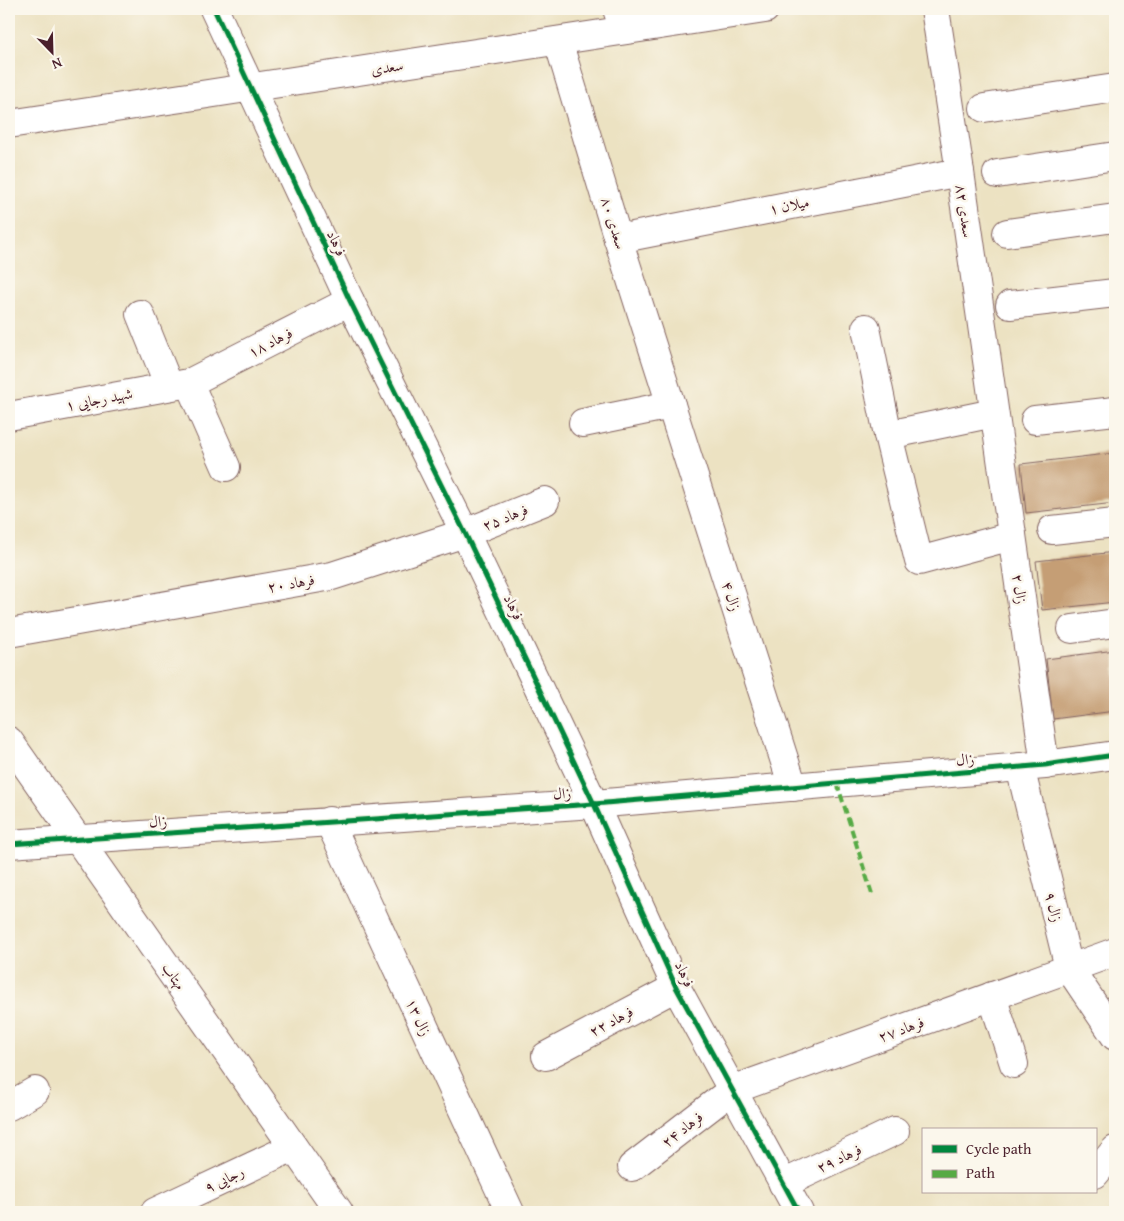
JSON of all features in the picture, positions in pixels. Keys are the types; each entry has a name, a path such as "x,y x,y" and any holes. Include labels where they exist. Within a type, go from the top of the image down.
{"street":[{"name":"فرهاد","path":"214,9 350,301 465,533 594,804 676,987 799,1212"},
{"name":"سعدی","path":"9,124 558,41 621,19 766,9"},
{"name":"سعدی ۸۲","path":"935,9 994,413"},
{"name":"سعدی ۸۰","path":"558,41 671,405"},
{"path":"984,108 1115,88"},
{"path":"997,174 1115,156"},
{"name":"میلان ۱","path":"618,238 960,172"},
{"path":"1007,233 1115,218"},
{"path":"1010,305 1115,293"},
{"name":"فرهاد ۱۸","path":"179,384 350,301"},
{"path":"140,314 226,467"},
{"path":"866,328 888,436 919,561 1012,536"},
{"name":"شهید رجایی ۱","path":"9,416 179,384"},
{"path":"583,423 671,405"},
{"name":"زال ۴","path":"671,405 793,787"},
{"path":"1035,420 1115,411"},
{"path":"888,436 994,413"},
{"name":"زال ۲","path":"994,413 1012,536 1033,766"},
{"name":"فرهاد ۲۵","path":"465,533 546,501"},
{"path":"1052,530 1115,523"},
{"name":"فرهاد ۲۰","path":"9,633 332,576 465,533"},
{"path":"1072,629 1115,623"},
{"name":"مهتاب","path":"9,740 339,1212"},
{"name":"زال","path":"9,844 594,804 1033,766 1115,756"},
{"name":"زال ۹","path":"1033,766 1069,968 1115,1036"},
{"name":"زال ۱۳","path":"329,822 510,1212"},
{"name":"فرهاد ۲۷","path":"732,1090 1115,952"},
{"name":"فرهاد ۲۲","path":"546,1056 676,987"},
{"path":"992,996 1014,1064"},
{"name":"فرهاد ۲۴","path":"632,1167 732,1090"},
{"path":"9,1106 35,1091"},
{"name":"فرهاد ۲۹","path":"783,1184 895,1131"},
{"name":"رجایی ۹","path":"155,1212 293,1146"},
{"path":"1096,1173 1115,1150"}],"building":[{"path":"1115,453 1115,503 1026,513 1021,464"},
{"path":"1115,552 1115,602 1042,610 1036,561"},
{"path":"1115,650 1115,711 1053,719 1046,659"}],"marked path":[{"path":"837,783 872,894"}],"cycle path":[{"path":"214,9 350,301 465,533 594,804 676,987 799,1212"},
{"path":"9,844 594,804 1045,765 1115,755"}]}
